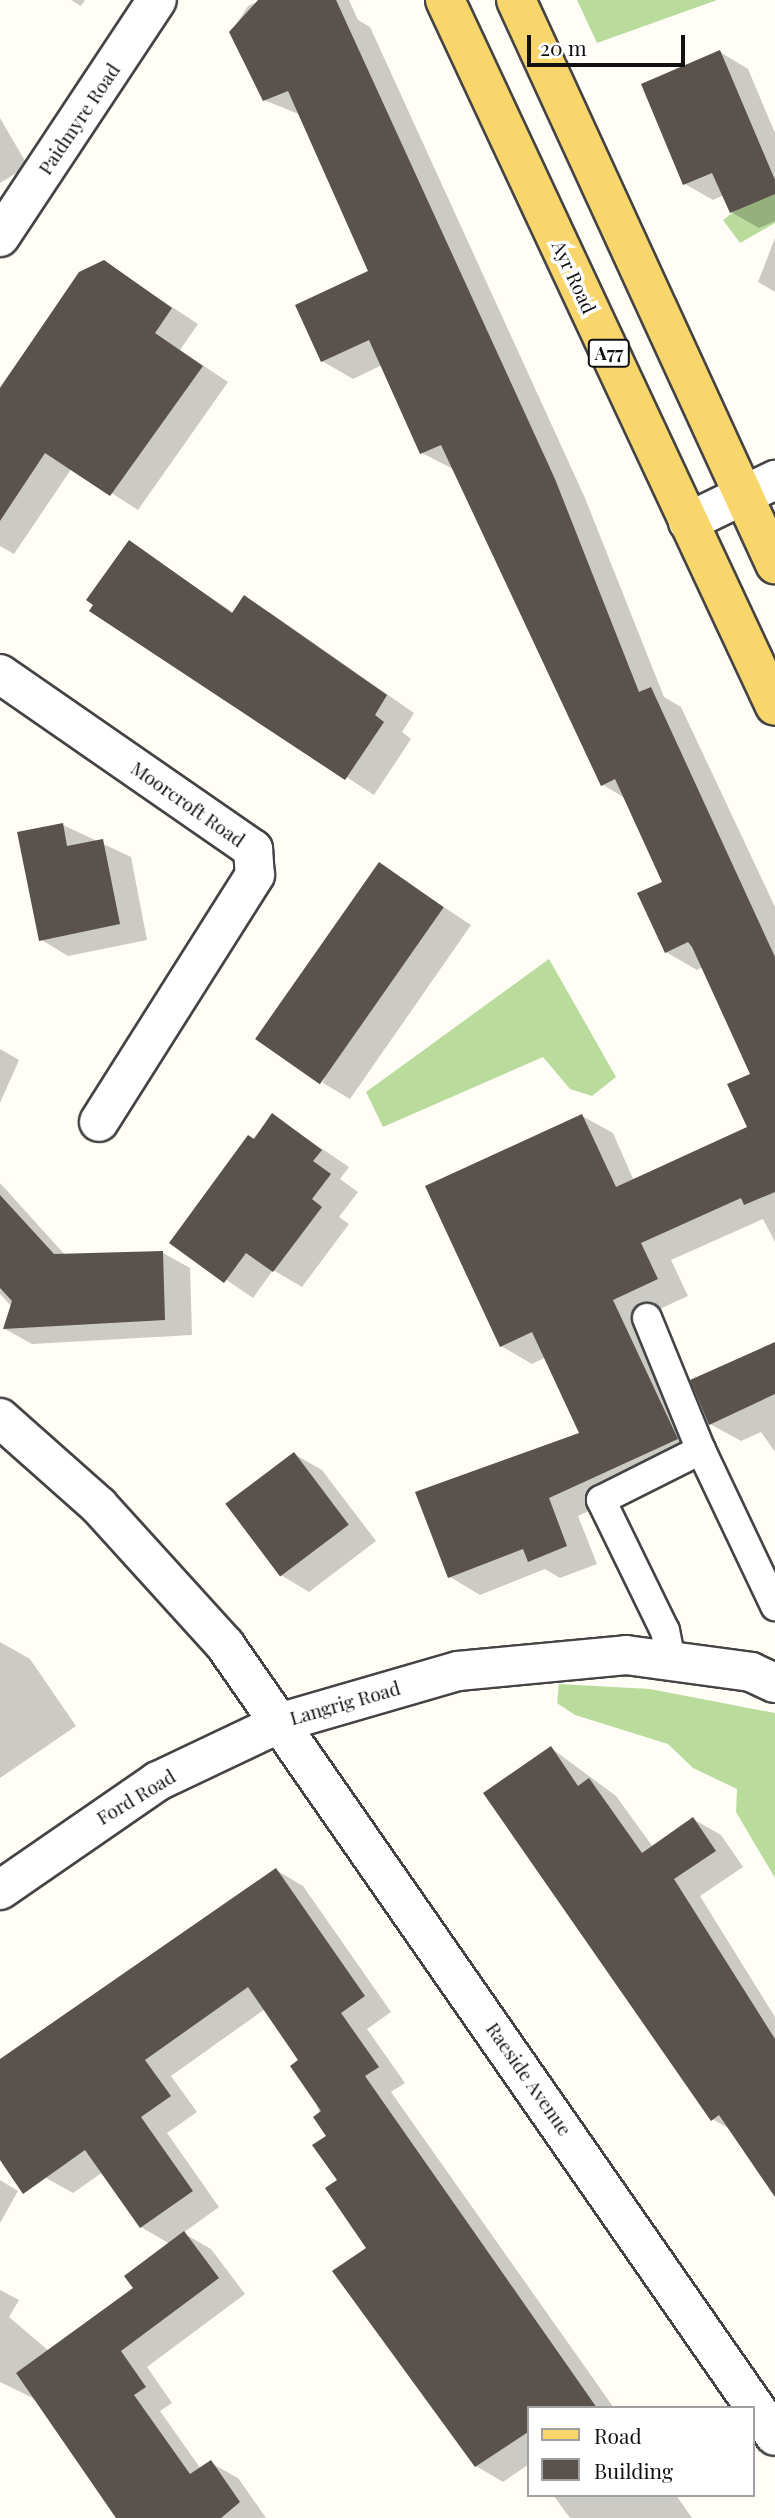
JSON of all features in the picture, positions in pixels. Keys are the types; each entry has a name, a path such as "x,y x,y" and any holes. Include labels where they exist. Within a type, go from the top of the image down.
{"main road":[{"path":"516,0 759,487 775,564"},
{"name":"Ayr Road","path":"451,2 688,522 775,706"}],"street":[{"name":"Paidmyre Road","path":"0,237 157,0"},
{"path":"688,522 759,487"},
{"name":"Moorcroft Road","path":"0,674 253,849 255,875 99,1122"},
{"name":"Langrig Road","path":"0,1418 100,1506 225,1646 282,1722 458,1671 626,1655 751,1672 775,1683"},
{"name":"Ford Road","path":"0,1890 158,1781 282,1722"},
{"name":"Raeside Avenue","path":"282,1722 775,2436"}],"lane":[{"path":"647,1318 701,1450 775,1606"},
{"path":"671,1661 665,1631 601,1500 701,1450"}],"green space":[{"path":"577,0 717,0 597,43"},
{"path":"775,181 775,223 740,243 723,220"},
{"path":"549,959 616,1077 592,1096 570,1089 543,1057 383,1127 366,1092"},
{"path":"559,1684 650,1689 775,1713 775,1878 736,1812 737,1789 693,1768 668,1744 575,1715 557,1703"}],"building":[{"path":"258,0 336,0 555,479 639,692 651,687 775,957 775,1192 744,1205 741,1198 641,1243 658,1279 613,1300 678,1439 549,1498 567,1546 528,1562 523,1549 448,1578 415,1492 579,1433 532,1332 500,1347 425,1186 582,1114 616,1187 747,1127 727,1084 750,1074 692,947 688,942 665,953 637,893 662,882 615,779 601,786 441,445 420,454 369,340 321,362 295,305 368,271 288,91 263,101 229,32"},
{"path":"720,50 775,180 775,194 730,213 712,173 683,185 641,84"},
{"path":"104,260 172,308 155,333 203,366 110,496 45,453 0,521 0,388 79,272"},
{"path":"129,540 232,613 244,595 387,695 375,715 384,722 345,780 89,611 93,605 86,600"},
{"path":"63,823 67,846 103,839 120,924 39,941 17,832"},
{"path":"379,862 444,907 320,1084 255,1039"},
{"path":"272,1113 322,1150 313,1161 331,1174 312,1199 322,1207 273,1272 246,1253 224,1283 169,1243 248,1135 254,1139"},
{"path":"0,1195 54,1254 163,1251 165,1320 3,1329 12,1301 0,1288"},
{"path":"775,1342 775,1394 709,1425 690,1380"},
{"path":"294,1452 349,1525 280,1576 225,1504"},
{"path":"551,1746 578,1786 589,1778 642,1853 693,1817 716,1851 674,1879 775,2039 775,2197 719,2115 711,2121 483,1793"},
{"path":"276,1868 365,1996 341,2013 379,2067 365,2076 596,2406 526,2406 526,2433 475,2467 332,2271 366,2248 325,2188 337,2180 312,2145 326,2136 313,2117 321,2111 290,2066 298,2060 248,1987 145,2060 171,2096 141,2117 193,2191 140,2228 85,2150 23,2194 0,2160 0,2059"},
{"path":"184,2231 219,2278 121,2351 146,2387 134,2395 190,2474 211,2460 240,2502 221,2518 116,2518 16,2373 133,2288 124,2276"}]}
